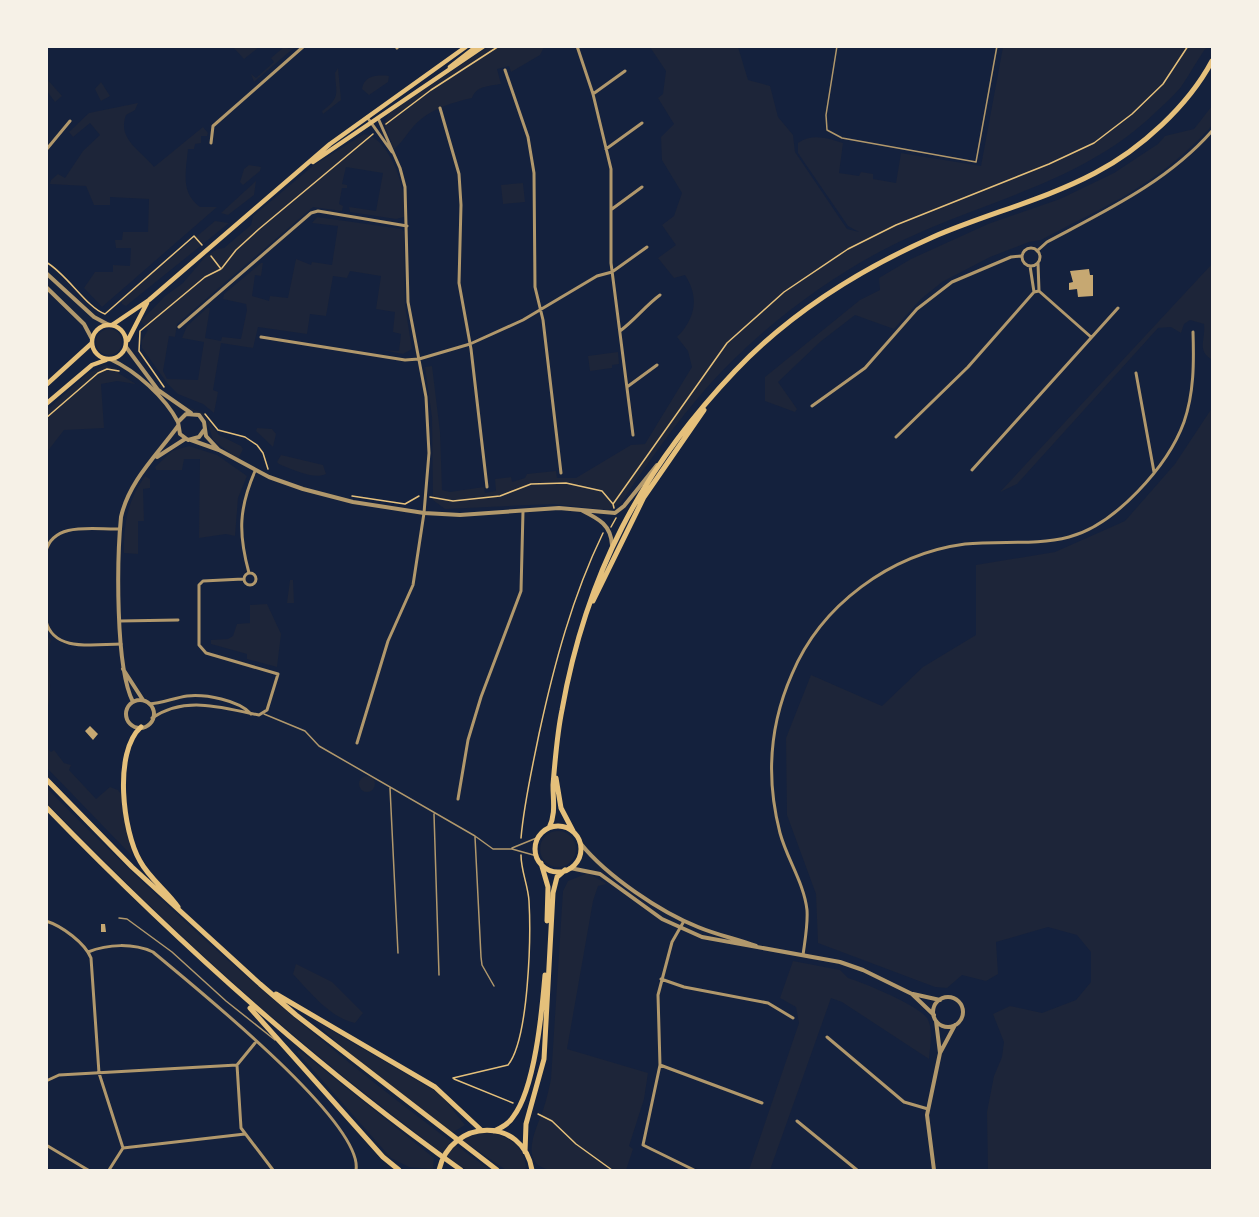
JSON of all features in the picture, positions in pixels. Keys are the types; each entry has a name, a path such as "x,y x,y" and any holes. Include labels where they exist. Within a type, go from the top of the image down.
{"main road":[{"path":"46,385 92,341 96,331 111,325 149,300 330,144 467,46"},
{"path":"446,71 477,46"},
{"path":"306,167 484,46"},
{"path":"494,1131 509,1122 517,1111 534,1057 546,961 548,887 537,856 538,837 549,828 554,815 555,773 561,712 595,583 612,545 661,460 687,423 745,362 807,310 887,259 935,236 1095,173 1152,132 1186,99 1212,61"},
{"path":"46,404 92,365 120,356 149,300"},
{"path":"111,325 124,333 126,345"},
{"path":"92,341 95,352 109,359"},
{"path":"586,616 644,497 666,462 721,388"},
{"path":"141,727 136,732 124,772 124,799 130,836 140,861 167,891 184,916"},
{"path":"525,1152 526,1124 544,1059 553,893 557,877 580,856 581,844 561,808 555,773"},
{"path":"46,779 184,916 260,984 452,1137 497,1170"},
{"path":"46,807 147,910 233,989 312,1056 461,1170"},
{"path":"549,828 562,826 574,832"},
{"path":"541,864 552,870 568,869"},
{"path":"260,984 310,1017 435,1087 481,1130"},
{"path":"233,989 383,1157 399,1170"},
{"path":"439,1170 450,1146 472,1132 481,1130 494,1131 512,1138 525,1152 532,1170"}],"street":[{"path":"211,143 213,126 304,46"},
{"path":"577,46 593,94 611,169 612,272 633,435"},
{"path":"505,70 528,137 534,173 536,287 561,473"},
{"path":"593,94 625,71"},
{"path":"440,108 459,174 461,205 459,283 470,344 487,487"},
{"path":"357,743 388,641 413,585 424,513 429,434 419,359 408,302 405,187 374,112"},
{"path":"367,117 393,154"},
{"path":"46,150 70,121"},
{"path":"606,149 642,123"},
{"path":"1091,338 1039,291 1038,250 1047,242 1141,192 1175,166 1212,131"},
{"path":"612,209 642,187"},
{"path":"179,327 311,213 318,211 407,226"},
{"path":"261,337 405,360 419,359 470,344 540,311 597,276 612,272 647,247"},
{"path":"1021,256 1026,248 1038,250"},
{"path":"812,406 865,368 917,309 952,282 1011,256 1021,256"},
{"path":"1021,256 1023,262 1030,266"},
{"path":"1030,266 1038,262"},
{"path":"1030,266 1034,292"},
{"path":"46,273 94,317 111,325"},
{"path":"47,287 84,324 92,341"},
{"path":"896,437 968,367 1034,292 1039,291"},
{"path":"620,331 642,315 648,304 660,295"},
{"path":"972,470 1118,308"},
{"path":"802,955 807,909 781,835 773,795 771,752 777,718 792,673 816,633 837,607 858,588 914,557 964,544 1025,543 1071,536 1118,509 1154,472 1175,442 1184,422 1192,388 1193,332"},
{"path":"126,345 158,390 202,418 204,430 219,450"},
{"path":"109,359 134,373 167,405 188,439 219,450 255,471 329,496 424,513 460,515 559,508 606,514 620,510 661,460"},
{"path":"627,387 657,365"},
{"path":"1137,373 1154,472"},
{"path":"133,702 123,668 121,644 120,529 130,492 183,416 191,413"},
{"path":"154,459 188,439 199,437 204,430"},
{"path":"249,573 244,551 241,509 255,471"},
{"path":"579,510 603,522 611,536 612,545"},
{"path":"458,799 466,748 478,708 521,591 523,511"},
{"path":"46,551 51,539 59,532 120,529"},
{"path":"243,579 248,585 254,584 256,576 249,573"},
{"path":"144,701 133,702 128,708 127,718 131,724 141,727 149,723 152,718 172,708 192,704 264,714 271,704 278,674 206,653 199,645 200,583 243,579 249,573"},
{"path":"120,621 178,620"},
{"path":"46,621 52,634 62,642 121,644"},
{"path":"123,668 144,701 149,704 187,696 204,697 236,704 246,708 251,714"},
{"path":"149,704 152,718"},
{"path":"581,844 614,874 684,921 758,947"},
{"path":"568,869 600,874 680,929 716,941 849,964 912,994 940,1000 951,998 962,1006 962,1016 940,1053 928,1109 928,1140 934,1170"},
{"path":"46,921 60,927 88,952 99,1073 123,1148"},
{"path":"684,921 672,942 662,979 657,1008 660,1065 643,1145 694,1170"},
{"path":"88,952 121,946 136,946 153,952 315,1098 342,1132 356,1156 356,1170"},
{"path":"662,979 684,987 768,1003 793,1018"},
{"path":"912,994 934,1015"},
{"path":"940,1000 935,1006 934,1015 940,1053"},
{"path":"936,1021 947,1027 955,1025"},
{"path":"827,1037 904,1102 928,1109"},
{"path":"255,1042 237,1065 241,1128 273,1170"},
{"path":"46,1081 59,1075 237,1065"},
{"path":"660,1065 762,1103"},
{"path":"797,1121 857,1170"},
{"path":"123,1148 245,1134"},
{"path":"46,1145 88,1170"},
{"path":"109,1170 123,1148"}],"lane":[{"path":"837,46 826,115 827,130 842,138 976,162 997,46"},
{"path":"264,714 304,730 319,746 475,836 493,849 512,849 537,856"},
{"path":"390,787 398,953"},
{"path":"434,813 439,975"},
{"path":"475,836 482,965 494,986"},
{"path":"512,849 519,843 538,837"},
{"path":"119,918 127,918 172,952 226,1001 288,1050"}],"path":[{"path":"385,124 430,90 499,46"},
{"path":"169,392 138,351 140,331 205,277 221,269 236,250 259,229 371,136"},
{"path":"46,262 68,278 96,309 105,314 194,236 202,245"},
{"path":"211,256 221,269"},
{"path":"46,418 98,373 107,369 120,371"},
{"path":"202,411 218,430 245,437 257,444 271,473"},
{"path":"433,497 449,501 500,496 531,484 561,483 600,490 613,504 614,509"},
{"path":"353,496 404,504 418,496"},
{"path":"610,527 616,516"},
{"path":"521,838 526,794 556,664 587,568 606,530"},
{"path":"514,1103 453,1078 508,1065 519,1047 524,1013 530,922 529,898 521,867 521,855"},
{"path":"538,1114 552,1121 576,1144 612,1170"}],"shaded area":[{"path":"233,47 259,47 244,59"},
{"path":"284,47 289,49 295,47 254,82 251,74 256,78 274,62 271,58"},
{"path":"488,47 544,47 540,55 511,72 509,66 497,69 501,84 484,87 472,98 431,112 416,123 394,149 384,124 389,113"},
{"path":"650,47 738,47 748,80 770,86 778,117 793,135 795,152 847,229 859,232 848,226 798,153 798,143 814,137 843,143 839,173 859,176 861,172 873,174 873,179 896,183 901,153 981,166 1003,47 1209,47 1205,49 1181,87 1167,102 1128,136 1095,157 1026,191 953,219 881,251 835,278 790,310 748,346 710,384 674,428 620,504 608,510 553,504 445,509 433,500 432,417 425,367 432,366 440,432 442,490 450,492 484,487 485,493 496,491 495,479 511,477 512,482 525,478 527,474 556,471 557,478 576,478 631,445 645,444 692,367 688,351 677,337 691,316 693,292 685,275 674,278 658,258 676,245 662,225 674,216 682,193 662,160 661,137 674,124 658,98 663,94 666,71"},
{"path":"338,68 341,100 323,114 322,111 336,95 335,73"},
{"path":"389,76 388,82 369,95 362,89 363,84 369,78"},
{"path":"46,78 62,96 55,102 47,91"},
{"path":"101,82 110,96 101,101 95,89"},
{"path":"138,103 135,110 126,115 125,131 131,144 154,167 203,127 208,133 207,136 201,136 201,143 195,144 194,149 188,149 186,181 189,195 200,207 217,207 102,307 84,288 95,272 113,272 113,265 130,266 131,248 116,248 115,240 122,240 123,232 148,232 149,199 110,197 110,205 94,205 86,186 50,184 58,174 65,178 83,151 100,135 90,123 73,137 69,132 89,113"},
{"path":"1212,106 1212,125 1209,129 1189,149 1150,180 1041,240 1029,242 990,257 942,282 921,299 894,329 855,315 820,342 778,382 797,409 795,412 765,401 765,377 860,300 880,290 879,278 911,259 988,224 1060,199 1114,173 1158,144 1165,136 1194,129"},
{"path":"364,134 373,137 382,145 396,168 404,195 404,217 396,219 350,212 349,207 376,211 383,173 346,167 342,184 347,185 347,188 342,188 339,204 343,206 342,211 313,207 177,324 175,337 169,336 163,371 167,379 198,380 204,342 182,338 187,326 207,308 210,308 205,338 221,341 222,337 241,339 247,310 246,304 223,299 224,294 261,263 263,263 261,276 255,275 252,296 269,301 270,296 288,298 296,259 311,265 312,262 332,265 338,226 312,223 317,217 402,229 404,232 405,306 412,349 403,354 382,350 399,351 401,334 393,332 395,312 376,309 381,276 350,271 347,278 333,276 326,316 310,314 307,334 258,327 253,348 221,343 213,390 218,392 214,413 203,404 178,394 167,383 142,348 142,340 148,330 141,321 165,296 183,283 205,257 217,249 224,248 251,225 253,216 314,165"},
{"path":"249,165 261,167 260,171 243,185 240,182 244,169"},
{"path":"256,181 254,195 228,215 221,213"},
{"path":"523,183 525,202 503,204 501,185"},
{"path":"215,221 229,223 126,306 122,304 121,300"},
{"path":"1212,264 1212,360 1203,348 1204,324 1190,320 1184,324 1181,333 1171,327 1158,328 1017,484 1000,492"},
{"path":"109,329 118,333 122,342 118,351 109,355 100,351 96,342 100,333"},
{"path":"618,352 619,364 612,365 612,368 590,371 588,356"},
{"path":"105,365 119,369 118,373 136,384 117,381 101,384 104,428 64,430 47,452 47,410 87,374"},
{"path":"183,405 202,413 219,435 241,446 243,449 238,459 213,440 203,416"},
{"path":"1212,408 1212,1170 988,1170 987,1112 1004,1042 993,1014 1010,1006 1042,1013 1076,1000 1091,982 1091,952 1077,935 1048,927 996,942 998,974 986,981 962,975 947,988 935,987 818,943 816,894 787,815 786,738 811,675 882,706 923,667 976,635 976,565 1055,552 1125,521 1175,464"},
{"path":"257,428 272,429 276,434 273,447 256,431"},
{"path":"189,446 217,455 247,476 238,498 235,536 226,534 199,538 200,459 184,459 182,470 156,470 155,467 172,451"},
{"path":"281,455 323,465 326,474 309,475 279,464 277,462"},
{"path":"145,476 150,479 150,488 143,489 144,521 138,521 138,554 124,553 124,532 128,513 134,494"},
{"path":"290,580 293,580 294,603 287,603"},
{"path":"267,604 281,634 277,667 247,659 247,654 211,644 211,640 228,639 233,636 237,624 250,623 250,605"},
{"path":"46,638 51,640 48,706"},
{"path":"46,747 51,752 54,750 64,763 71,765 69,770 96,799 110,787 118,790 122,796 132,856 47,768"},
{"path":"367,776 375,784 367,792 359,784"},
{"path":"46,787 151,890 260,988 373,1082 490,1170 470,1171 453,1161 306,1046 216,968 88,845 47,803"},
{"path":"558,831 571,836 576,849 571,862 558,867 545,862 540,849 545,836"},
{"path":"588,873 607,884 598,886 593,901 567,1049 648,1073 644,1099 629,1146 633,1149 626,1170 547,1169 538,1165 533,1158 532,1141 551,1079 563,891 568,881"},
{"path":"793,961 840,970 848,978 890,995 922,1013 927,1018 930,1027 929,1059 842,1002 831,998 770,1170 749,1170 799,1023 796,1007 780,998"},
{"path":"296,964 332,982 363,1013 355,1023 337,1016 313,996 293,974"},
{"path":"312,1019 440,1094 465,1125 450,1134 345,1050"},
{"path":"299,1050 434,1158 433,1169 409,1167 391,1158 297,1052"},
{"path":"488,1132 503,1136 520,1149 526,1170 506,1170 462,1140 468,1136"}],"building":[{"path":"1089,269 1090,275 1093,275 1093,296 1078,297 1077,289 1069,290 1069,283 1073,282 1070,271"},
{"path":"90,726 98,734 93,740 85,731"},
{"path":"101,924 105,924 106,932 101,932"}]}
